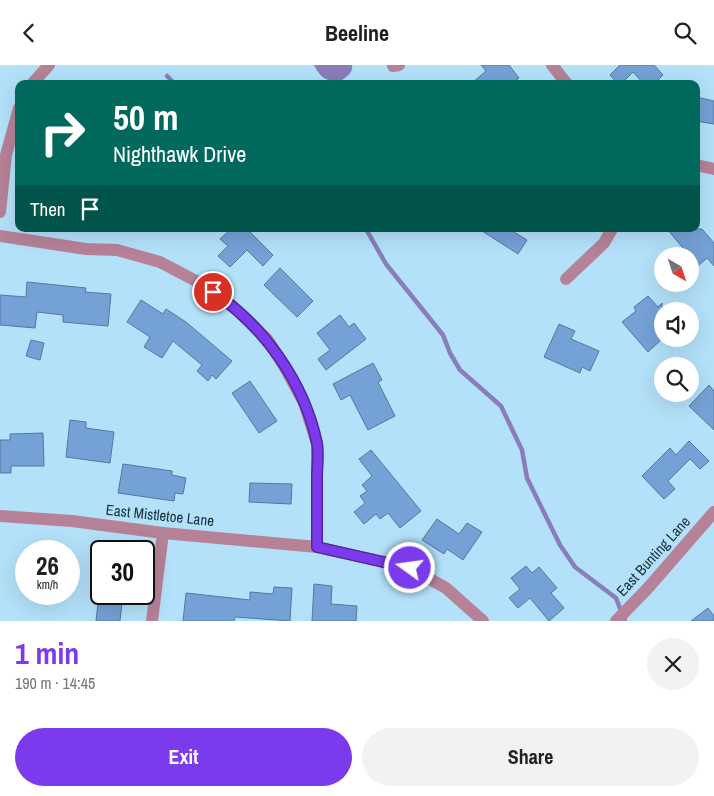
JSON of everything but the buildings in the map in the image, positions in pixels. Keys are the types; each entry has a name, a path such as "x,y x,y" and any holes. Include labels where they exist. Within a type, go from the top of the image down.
{"street":[{"path":"36,80 49,65"},
{"path":"552,65 564,80"},
{"path":"0,212 6,155 15,122"},
{"path":"700,166 714,169"},
{"path":"566,279 604,243 610,232"},
{"path":"0,236 86,249 117,250 160,262 198,282 228,302 267,339 304,403 318,445 317,547"},
{"name":"East Bunting Lane","path":"616,621 648,588 714,512"},
{"name":"East Mistletoe Lane","path":"0,516 72,521 163,533 317,547 410,568 446,588 483,621"},
{"path":"152,621 163,533"}],"shaded area":[{"path":"314,65 352,65 352,70 342,80 328,80 318,73"}],"waterway":[{"path":"167,76 171,80"},
{"path":"368,232 386,264 443,335 450,353 460,370 501,406 522,450 527,478 560,545 575,567 616,598 625,621"}],"route":[{"path":"213,292 228,302 267,339 304,403 318,445 317,547 410,568"}]}
